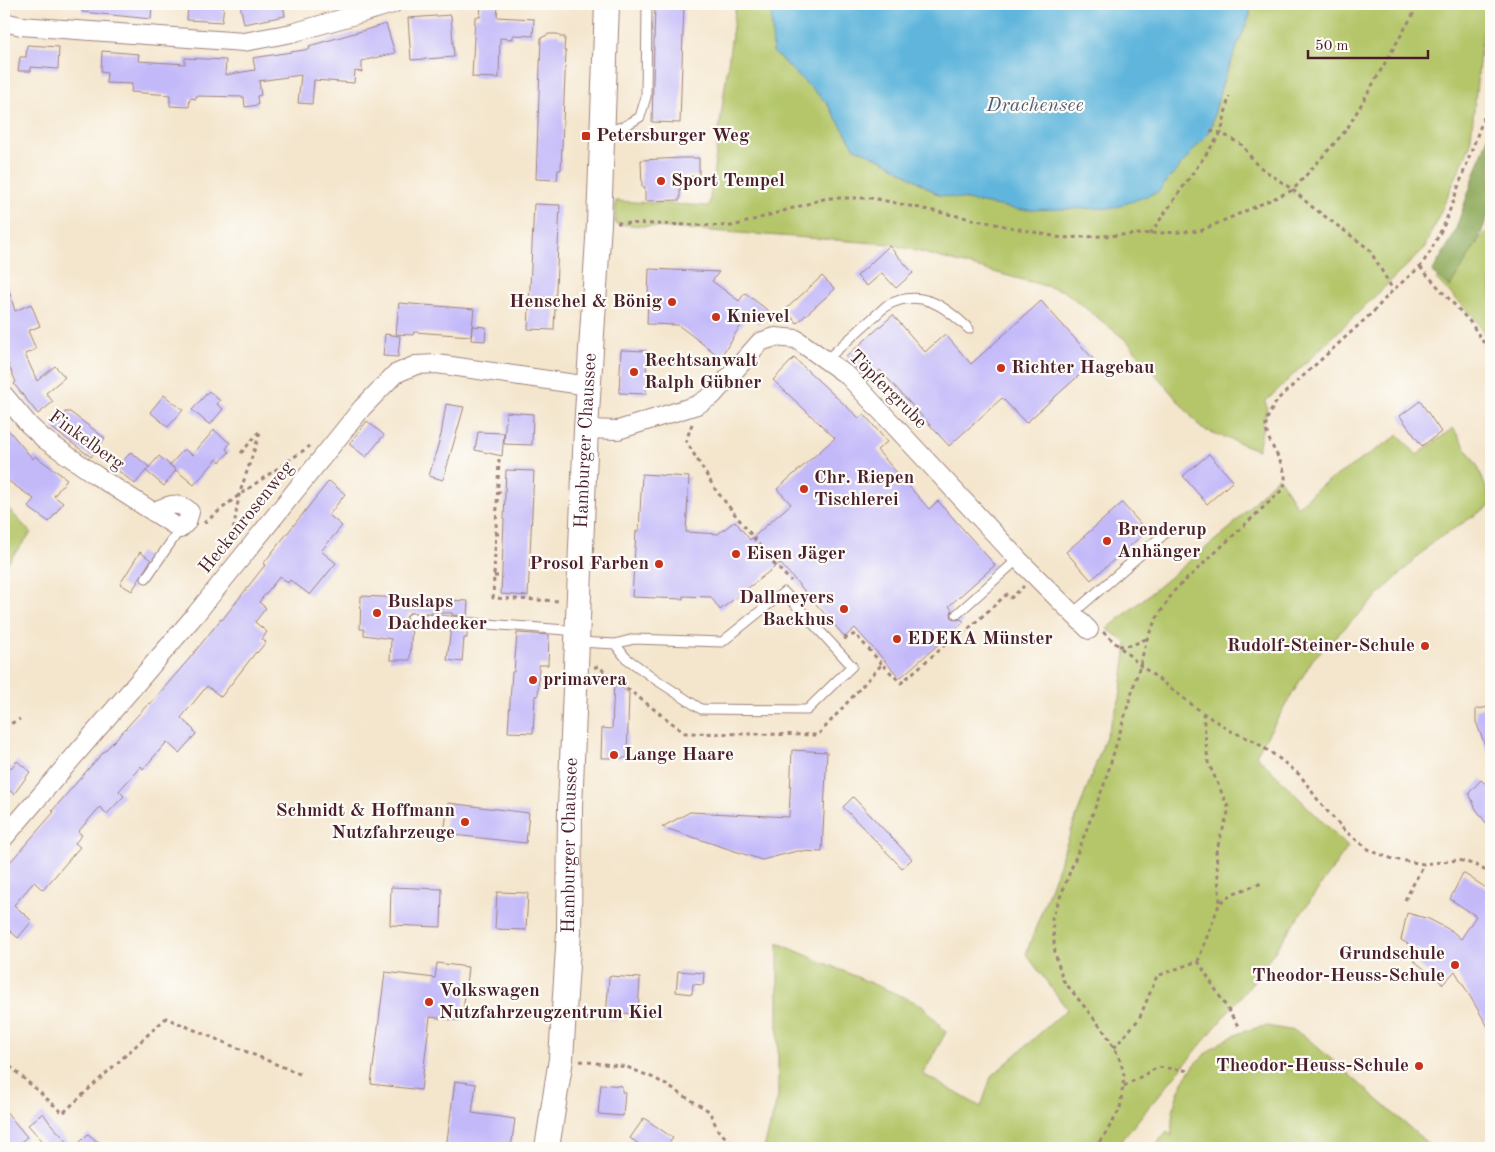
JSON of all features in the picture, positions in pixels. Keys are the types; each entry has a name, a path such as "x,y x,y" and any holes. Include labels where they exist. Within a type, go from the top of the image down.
{"main road":[{"name":"Hamburger Chaussee","path":"547,1148 561,1059 569,932 570,807 586,429 599,222 607,4"}],"street":[{"path":"4,22 20,26 244,42 292,34 393,4"},
{"name":"Töpfergrube","path":"586,429 618,430 697,406 713,395 760,342 775,337 796,339 848,376 1018,558 1089,630"},
{"name":"Heckenrosenweg","path":"4,838 10,818 196,614 362,408 395,374 416,365 437,364 589,386"},
{"name":"Finkelberg","path":"4,395 29,425 44,439 180,529"}],"lane":[{"path":"601,133 625,126 640,116 646,97 647,4"},
{"path":"826,360 886,306 896,300 905,298 928,300 938,304 951,312 969,329"},
{"path":"146,578 180,529"},
{"path":"1072,614 1163,535"},
{"path":"957,614 1018,558"},
{"path":"412,618 578,637 615,644 634,639 722,642 784,592 852,666 807,710 701,709 626,658 615,644"}],"path":[{"path":"599,222 733,226 826,198 872,198 1062,238 1200,231 1293,190 1346,130 1419,4"},
{"path":"1094,1148 1104,1136 1120,1109 1124,1076 1123,1069 1107,1035 1062,980 1055,953 1052,918 1105,782 1146,639 1174,591 1282,490 1285,485 1285,472 1266,427 1270,412 1278,400 1373,312 1393,290 1420,267 1445,223 1489,103 1491,88"},
{"path":"1150,234 1221,133 1229,96"},
{"path":"1210,131 1221,133 1242,146 1256,165 1293,190 1311,206 1369,249 1393,290"},
{"path":"1420,267 1471,323 1491,354"},
{"path":"689,408 692,425 686,441 715,489 794,585"},
{"path":"230,572 229,552 239,495 262,430 241,453"},
{"path":"203,524 239,495 316,441"},
{"path":"499,459 492,598 579,602"},
{"path":"497,492 503,492"},
{"path":"495,534 501,534"},
{"path":"494,576 499,576"},
{"path":"1089,630 1098,637 1103,632 1140,665 1203,712 1231,731 1254,741 1276,756 1300,775 1320,803 1346,831 1371,851 1393,859 1424,864 1459,860 1476,865 1491,874"},
{"path":"839,633 845,639 855,634 882,664"},
{"path":"1119,646 1132,645 1146,639"},
{"path":"1114,1048 1139,1019 1157,976 1198,961 1220,902 1216,852 1229,809 1208,762 1203,712"},
{"path":"4,727 20,719"},
{"path":"1405,900 1424,864"},
{"path":"1220,902 1234,893 1262,883"},
{"path":"1198,961 1238,1026"},
{"path":"4,1061 64,1113 166,1018 302,1075"},
{"path":"561,1059 627,1067 656,1079 709,1111 718,1130 736,1148"},
{"path":"1123,1086 1158,1067 1190,1071"}],"green space":[{"path":"736,4 771,4 773,52 826,102 855,148 887,162 939,195 1210,131 1222,84 1250,15 1250,4 1490,4 1482,37 1470,146 1424,249 1265,402 1267,407 1258,450 1202,429 1127,341 1064,291 890,244 615,224 616,201 709,206"},
{"path":"1491,128 1491,209 1477,243 1450,287 1432,272 1453,237"},
{"path":"1491,228 1491,344 1473,316 1436,279"},
{"path":"1453,428 1478,467 1491,505 1433,542 1313,659 1256,755 1348,847 1252,983 1115,1148 764,1148 778,1097 778,943 922,1005 946,1032 923,1074 981,1107 991,1077 1067,1009 1026,954 1120,698 1127,643 1107,629 1231,527 1278,476 1297,507 1319,487 1399,435 1417,455"},
{"path":"4,504 31,533 4,567"},
{"path":"1266,1026 1295,1031 1307,1038 1433,1148 1154,1147 1167,1131 1172,1135 1173,1114 1177,1095 1185,1078 1197,1062 1211,1049 1228,1039 1246,1031"}],"water":[{"name":"Drachensee","path":"771,4 1250,4 1250,15 1222,84 1210,131 1158,192 1114,208 1020,210 939,195 887,162 855,148 826,102 773,52"}],"building":[{"path":"82,4 152,4 151,19 82,12"},
{"path":"188,4 224,4 222,22 187,20"},
{"path":"240,4 283,4 285,16 244,24"},
{"path":"655,4 684,4 680,123 652,122"},
{"path":"481,5 498,6 497,17 534,19 533,36 513,35 513,39 500,38 499,78 472,77 475,17 480,17"},
{"path":"451,15 454,57 411,60 408,18"},
{"path":"386,24 395,53 362,61 362,72 355,71 354,83 314,80 312,104 298,103 301,75 259,81 261,95 257,96 258,105 245,107 244,97 196,96 196,99 190,98 189,107 170,106 170,95 131,92 132,84 106,83 107,73 101,72 102,51 139,54 138,61 185,64 185,58 226,60 225,75 255,70 253,58 310,49 309,46"},
{"path":"549,34 558,34 560,37 565,37 564,51 566,51 561,170 558,170 557,180 536,179 541,38"},
{"path":"27,45 59,47 58,69 31,67 31,71 18,71 20,57 26,57"},
{"path":"699,158 699,176 680,177 680,200 645,201 645,187 642,187 641,160"},
{"path":"534,204 560,205 554,330 528,329"},
{"path":"889,246 913,273 896,288 882,273 867,286 857,276"},
{"path":"649,269 719,272 712,281 739,301 745,293 769,311 759,324 748,316 720,357 678,325 647,324"},
{"path":"822,276 835,289 797,323 785,310"},
{"path":"4,283 7,283 15,311 31,304 40,326 28,331 36,349 25,354 37,381 55,366 65,377 46,393 53,402 38,414 14,384 16,382 7,362 4,364"},
{"path":"1041,301 1095,361 1026,423 1002,398 949,446 880,370 868,381 846,357 893,315 925,352 945,334 971,364"},
{"path":"399,303 474,309 471,336 414,332 413,335 396,334"},
{"path":"472,326 486,327 485,341 471,340"},
{"path":"385,334 400,336 398,357 383,356"},
{"path":"621,350 647,351 646,394 619,393"},
{"path":"794,358 859,418 864,414 887,442 877,450 929,509 938,501 995,565 949,606 952,610 952,618 956,620 961,619 964,622 900,678 855,628 845,637 780,563 720,610 711,597 683,596 683,599 632,597 636,531 639,531 642,474 689,477 686,532 718,534 735,521 750,540 791,504 777,489 835,438 773,380"},
{"path":"209,391 220,401 217,404 223,409 210,425 192,410"},
{"path":"164,395 183,410 168,427 150,412"},
{"path":"1420,401 1441,432 1422,446 1400,416"},
{"path":"446,404 464,407 443,480 429,476 441,435"},
{"path":"65,412 70,412 105,438 91,457 53,429"},
{"path":"506,412 533,414 532,445 504,444"},
{"path":"367,421 384,435 366,457 349,444"},
{"path":"4,425 33,459 35,456 67,479 54,496 63,503 49,522 28,507 34,499 4,478"},
{"path":"214,430 230,443 226,449 229,452 220,462 217,459 194,485 170,465 184,449 192,455"},
{"path":"478,432 504,433 502,456 475,450"},
{"path":"131,452 149,467 135,484 116,469"},
{"path":"1209,454 1233,481 1207,504 1183,476"},
{"path":"159,456 176,470 164,486 146,471"},
{"path":"506,470 534,471 528,596 501,594"},
{"path":"329,481 345,494 329,515 342,526 321,551 336,563 310,595 290,580 288,583 280,576 259,602 266,608 255,622 267,632 262,639 266,642 221,697 207,686 181,718 196,734 179,753 167,742 143,769 141,766 119,791 124,796 107,814 100,807 78,832 82,835 75,843 80,847 43,890 34,882 14,905 32,921 18,938 4,926 4,869 90,767 150,704 222,620 265,565 263,564"},
{"name":"Brenderup Anhänger","path":"1122,503 1147,531 1091,580 1066,552"},
{"path":"140,552 151,560 132,591 120,584"},
{"path":"361,596 468,601 467,616 452,615 452,613 409,613 406,618 408,623 412,624 410,660 390,660 391,639 364,635 364,629 360,629"},
{"path":"451,627 467,629 467,638 464,638 462,662 447,660"},
{"path":"517,633 549,635 548,665 539,665 538,696 535,696 533,733 508,732"},
{"path":"614,682 629,693 627,758 601,758 602,728 612,729"},
{"path":"1491,707 1490,758 1476,722 1476,709"},
{"path":"792,750 827,752 822,852 797,851 762,860 662,827 690,812 789,817"},
{"path":"4,761 11,768 17,761 30,772 14,794 4,786"},
{"path":"1481,780 1491,788 1491,830 1476,809 1469,793"},
{"path":"853,797 912,859 902,868 843,807"},
{"path":"448,803 529,813 526,843 444,834"},
{"name":"Grundschule Theodor-Heuss-Schule","path":"1463,873 1491,891 1491,1032 1455,971 1443,984 1413,960 1421,951 1401,940 1407,913 1429,919 1452,931 1461,939 1476,916 1450,899"},
{"path":"391,887 442,889 441,927 390,925"},
{"path":"497,892 528,893 526,930 495,929"},
{"path":"437,963 468,967 462,1021 430,1017 421,1090 371,1084 385,972 435,978"},
{"path":"678,971 704,973 703,985 693,984 692,994 676,992"},
{"path":"609,976 640,978 638,1014 620,1013 619,1020 606,1019"},
{"path":"455,1081 476,1084 472,1113 515,1119 511,1148 446,1148"},
{"path":"601,1084 622,1086 622,1092 625,1092 623,1116 598,1114"},
{"path":"4,1109 27,1137 13,1148 4,1148"},
{"path":"43,1113 73,1148 49,1148 28,1125"},
{"path":"644,1118 673,1138 665,1148 645,1148 630,1138"},
{"path":"88,1134 105,1148 74,1148"}],"place":[{"name":"Petersburger Weg","path":"586,136"},
{"name":"Sport Tempel","path":"661,181"},
{"name":"Henschel & Bönig","path":"672,302"},
{"name":"Knievel","path":"716,317"},
{"name":"Richter Hagebau","path":"1001,368"},
{"name":"Rechtsanwalt Ralph Gübner","path":"634,372"},
{"name":"Chr. Riepen Tischlerei","path":"804,489"},
{"name":"Brenderup Anhänger","path":"1107,541"},
{"name":"Eisen Jäger","path":"736,554"},
{"name":"Prosol Farben","path":"659,564"},
{"name":"Dallmeyers Backhus","path":"844,609"},
{"name":"Buslaps Dachdecker","path":"377,613"},
{"name":"EDEKA Münster","path":"897,639"},
{"name":"Rudolf-Steiner-Schule","path":"1425,646"},
{"name":"primavera","path":"533,680"},
{"name":"Lange Haare","path":"614,755"},
{"name":"Schmidt & Hoffmann Nutzfahrzeuge","path":"465,822"},
{"name":"Grundschule Theodor-Heuss-Schule","path":"1455,965"},
{"name":"Volkswagen Nutzfahrzeugzentrum Kiel","path":"429,1002"},
{"name":"Theodor-Heuss-Schule","path":"1419,1066"}]}
